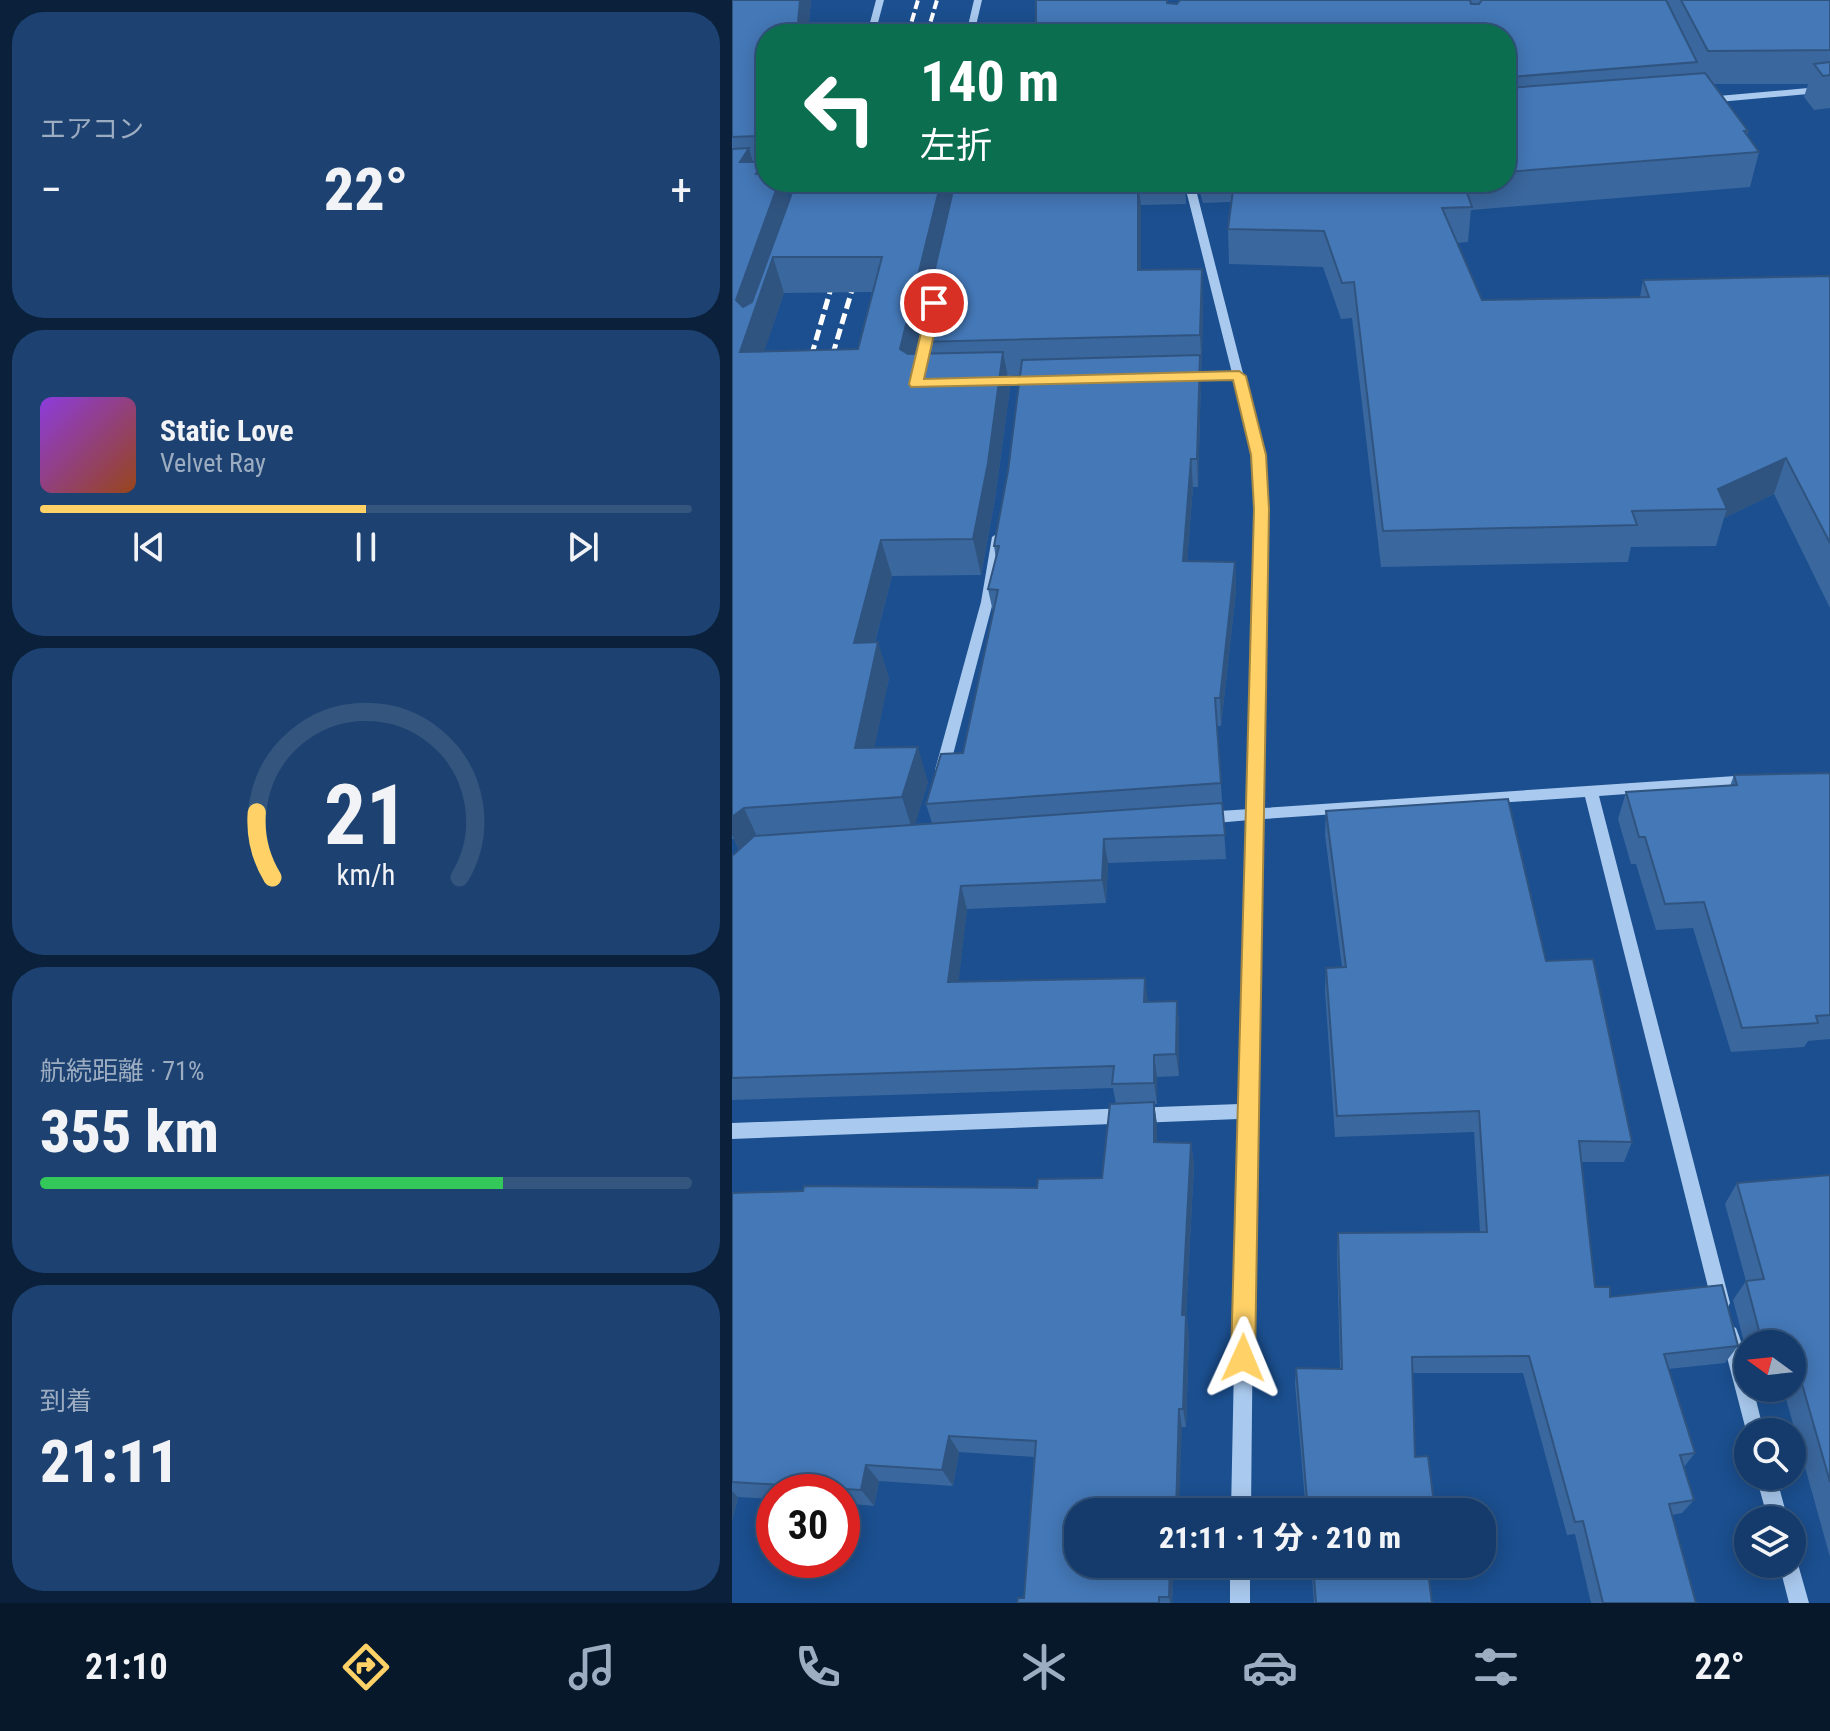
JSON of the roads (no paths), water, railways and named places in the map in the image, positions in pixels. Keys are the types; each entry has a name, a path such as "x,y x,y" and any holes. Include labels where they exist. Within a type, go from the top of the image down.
{"street":[{"path":"874,24 880,0"},
{"path":"972,24 978,0"},
{"path":"1700,100 1830,89"},
{"path":"1192,192 1258,455 1262,509 1241,1498"},
{"path":"1176,377 1239,376"},
{"path":"975,382 1051,380"},
{"path":"1018,396 1019,381"},
{"path":"937,786 987,602 1000,528"},
{"path":"1196,819 1766,779"},
{"path":"1591,791 1751,1418"},
{"path":"732,1131 1247,1111"},
{"path":"1240,1578 1240,1603"},
{"path":"1793,1578 1799,1603"}],"railway":[{"path":"911,24 918,0"},
{"path":"930,24 937,0"},
{"path":"828,370 858,270"},
{"path":"807,371 836,271"}]}
